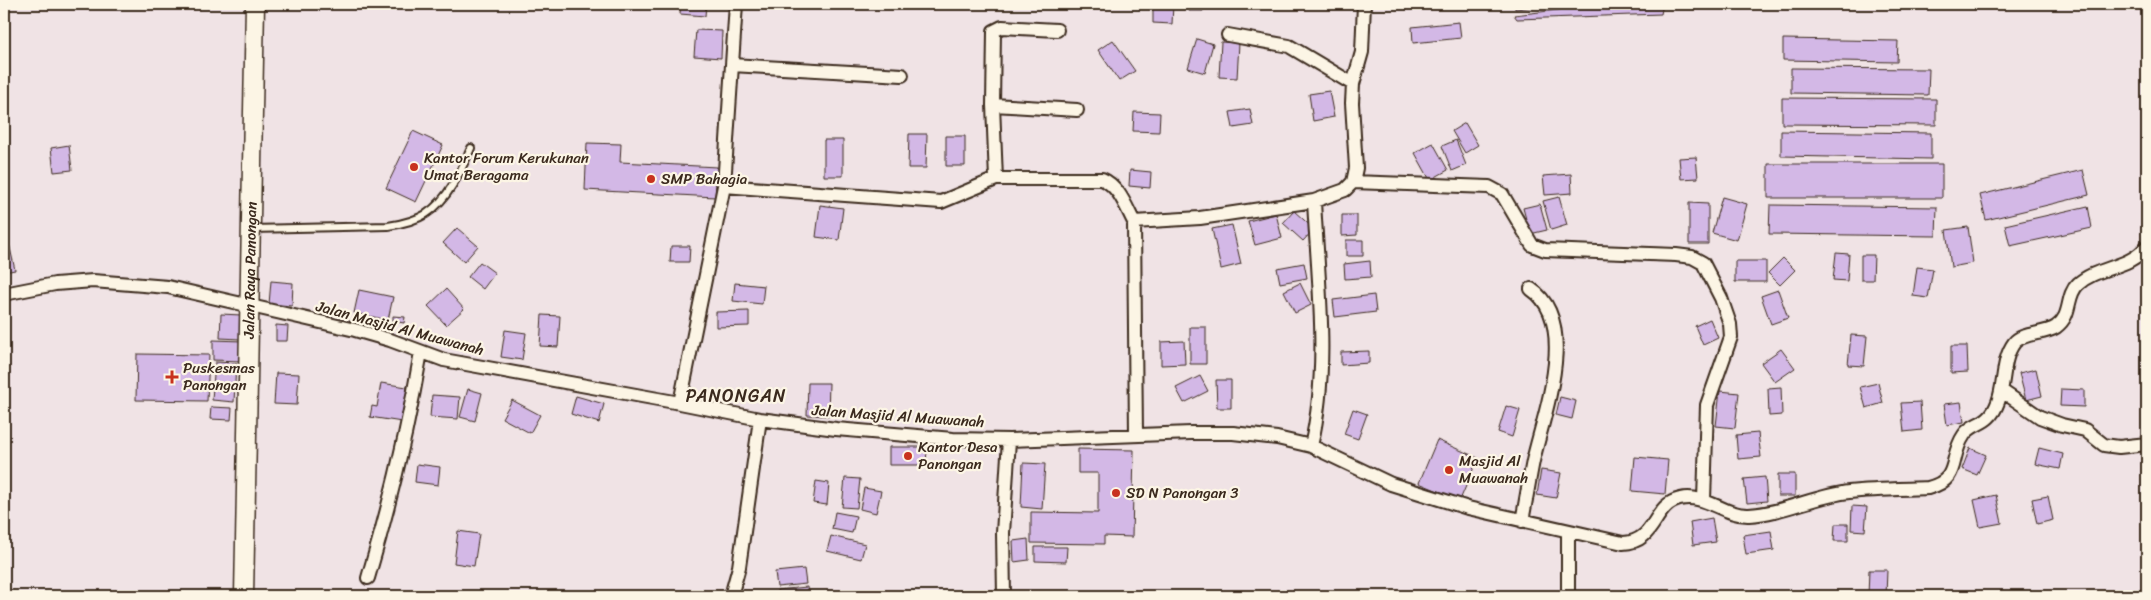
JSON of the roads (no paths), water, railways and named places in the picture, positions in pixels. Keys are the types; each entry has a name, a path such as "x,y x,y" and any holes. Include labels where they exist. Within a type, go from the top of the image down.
{"main road":[{"name":"Jalan Raya Panongan","path":"244,596 255,4"}],"street":[{"path":"680,403 724,186 736,4"},
{"path":"1134,222 1200,218 1314,201 1345,190 1353,182 1356,168 1352,103 1353,84 1362,52 1364,4"},
{"path":"996,179 993,105 994,31 1002,27 1058,30"},
{"path":"1228,35 1289,46 1353,84"},
{"path":"732,65 902,76"},
{"path":"993,105 1077,110"},
{"path":"724,186 941,202 996,179 1102,179 1107,182 1120,196 1134,222 1136,434"},
{"path":"1353,182 1489,187 1502,194 1532,245 1545,250 1684,256 1692,257 1703,263 1723,304 1730,324 1730,337 1706,406 1704,500 1731,513 1754,514 1848,492 1928,488 1946,481 1950,474 1957,447 1965,433 1991,416 2002,391 2010,351 2016,340 2058,326 2068,312 2072,293 2076,286 2091,276 2135,258 2147,246"},
{"path":"1311,446 1318,417 1322,371 1314,201"},
{"name":"Jalan Masjid Al Muawanah","path":"4,294 55,284 93,281 168,287 355,330 390,340 444,360 760,419 836,429 953,439 1009,440 1136,434 1233,433 1277,438 1311,446 1391,484 1468,508 1623,543 1633,543 1649,532 1665,508 1672,502 1687,498 1704,500"},
{"path":"1522,521 1533,461 1554,380 1555,336 1551,318 1548,306 1541,295 1532,289"},
{"path":"368,578 409,423 421,352"},
{"path":"2002,391 2040,417 2062,425 2085,430 2104,445 2119,447 2147,444"},
{"path":"731,596 739,567 760,419"},
{"path":"1004,596 1003,533 1009,440"},
{"path":"1568,531 1568,596"}],"lane":[{"path":"250,229 388,226 407,222 426,214 441,201 460,173 471,148"}],"place":[{"name":"Kantor Forum Kerukunan Umat Beragama","path":"414,167"},
{"name":"SMP Bahagia","path":"651,179"},
{"name":"Puskesmas Panongan","path":"172,377"},
{"name":"Kantor Desa Panongan","path":"908,456"},
{"name":"Masjid Al Muawanah","path":"1449,470"},
{"name":"SD N Panongan 3","path":"1116,493"}],"district":[{"name":"PANONGAN","path":"736,396"}]}
